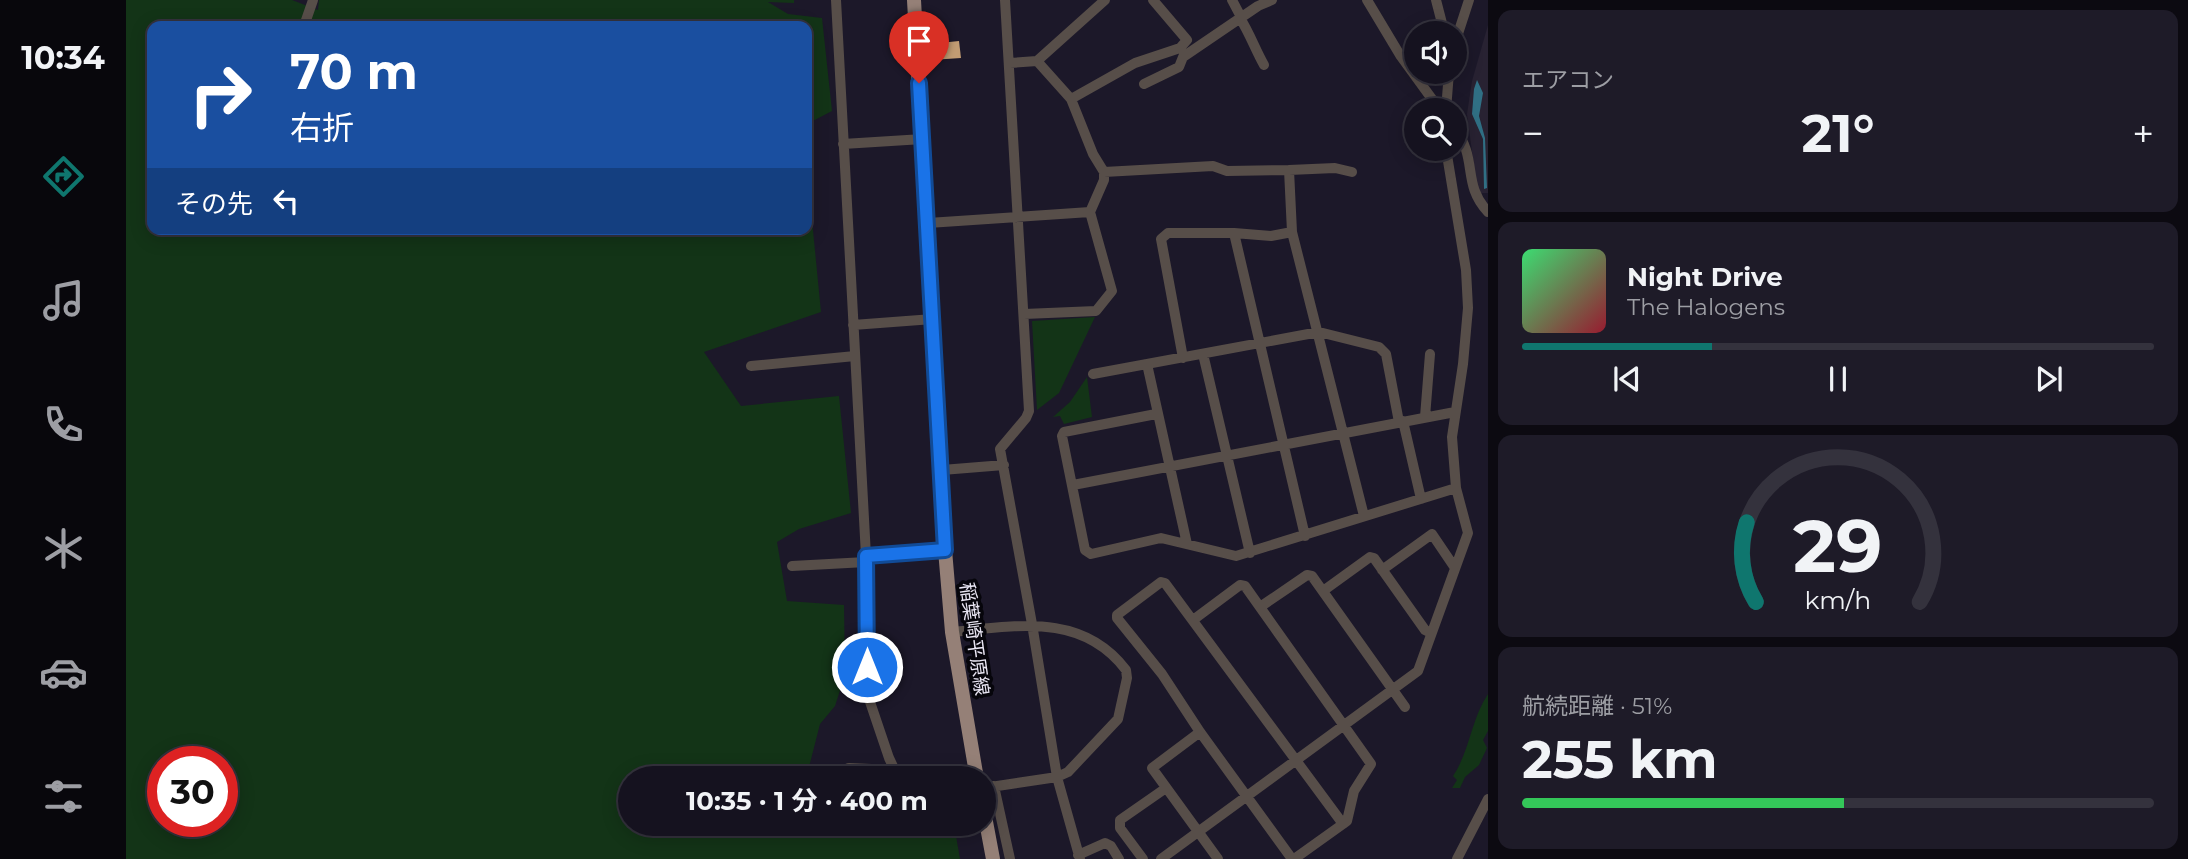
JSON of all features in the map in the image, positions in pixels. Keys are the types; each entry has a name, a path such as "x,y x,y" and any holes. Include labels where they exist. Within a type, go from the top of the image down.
{"main road":[{"name":"稲葉崎平原線","path":"914,0 945,550 952,632 976,766"},
{"path":"989,836 993,859"}],"street":[{"path":"306,21 313,0"},
{"path":"836,0 866,559 867,693 894,766"},
{"path":"1006,0 1029,411 1000,449 1057,777 1079,857 1105,843 1111,846 1119,859"},
{"path":"1010,63 1037,61 1105,0"},
{"path":"1071,99 1135,63 1180,48 1187,40 1153,0"},
{"path":"1232,0 1264,65"},
{"path":"1144,84 1180,67 1183,57 1258,6 1272,0"},
{"path":"1367,0 1400,55 1431,98"},
{"path":"1436,0 1441,21"},
{"path":"1462,21 1469,0"},
{"path":"1024,314 1096,311 1112,291 1090,212 1104,180 1104,172 1093,154 1071,99 1037,61"},
{"path":"843,144 922,139"},
{"path":"1467,147 1472,189 1479,203 1488,212"},
{"path":"1161,859 1418,671 1468,533 1457,488 1452,437 1468,308 1466,270 1449,161"},
{"path":"1104,172 1213,166 1227,171 1335,168 1352,172"},
{"path":"1289,170 1292,232 1364,516"},
{"path":"928,223 1090,212"},
{"path":"1183,358 1161,239 1168,233 1272,236 1292,232"},
{"path":"1234,233 1305,536"},
{"path":"853,325 933,319"},
{"path":"1093,374 1319,332 1379,347 1386,354 1421,499"},
{"path":"1203,354 1250,553"},
{"path":"1424,417 1430,354"},
{"path":"751,366 855,356"},
{"path":"1147,364 1187,544"},
{"path":"1073,485 1455,412"},
{"path":"1156,414 1064,432 1062,436 1085,550 1091,554 1161,538 1236,556 1457,488"},
{"path":"942,470 1004,465"},
{"path":"1382,570 1432,534 1455,568"},
{"path":"792,566 945,550"},
{"path":"1323,591 1370,557 1374,558 1425,630 1432,633"},
{"path":"1260,607 1307,575 1312,576 1405,707"},
{"path":"1193,620 1240,585 1245,586 1371,764 1354,791 1347,821 1343,824 1293,859 1200,732 1163,674 1117,615 1161,582 1165,583 1343,824"},
{"path":"952,632 1032,624 1093,639 1126,670 1127,678 1118,719 1068,772 1057,777 996,786"},
{"path":"1200,732 1152,768 1218,859"},
{"path":"1143,859 1120,828 1120,820 1166,788"},
{"path":"1457,859 1488,799"},
{"path":"996,811 1010,859"}],"shaded area":[{"path":"1488,25 1488,193 1479,193 1476,182 1467,114 1472,81"}],"green space":[{"path":"126,0 292,0 318,10 319,0 794,0 794,3 768,2 788,14 822,18 832,111 812,121 812,21 147,21 147,235 812,235 812,220 821,312 704,352 741,406 839,396 851,513 799,529 777,542 787,601 844,605 845,675 835,706 820,724 809,766 618,766 618,836 956,836 960,859 126,859"},
{"path":"1095,317 1059,393 1037,410 1032,321"},
{"path":"1087,377 1092,417 1064,424 1060,416 1053,417 1070,402"},
{"path":"1488,694 1488,731 1483,740 1487,748 1479,765 1465,777 1460,788 1452,788 1457,780 1453,776"}],"water":[{"path":"1477,80 1483,93 1479,116 1485,138 1487,188 1484,189 1483,139 1472,114"}],"building":[{"path":"959,41 961,58 931,60 930,44"}],"route":[{"path":"867,667 866,556 945,550 919,83"}]}
